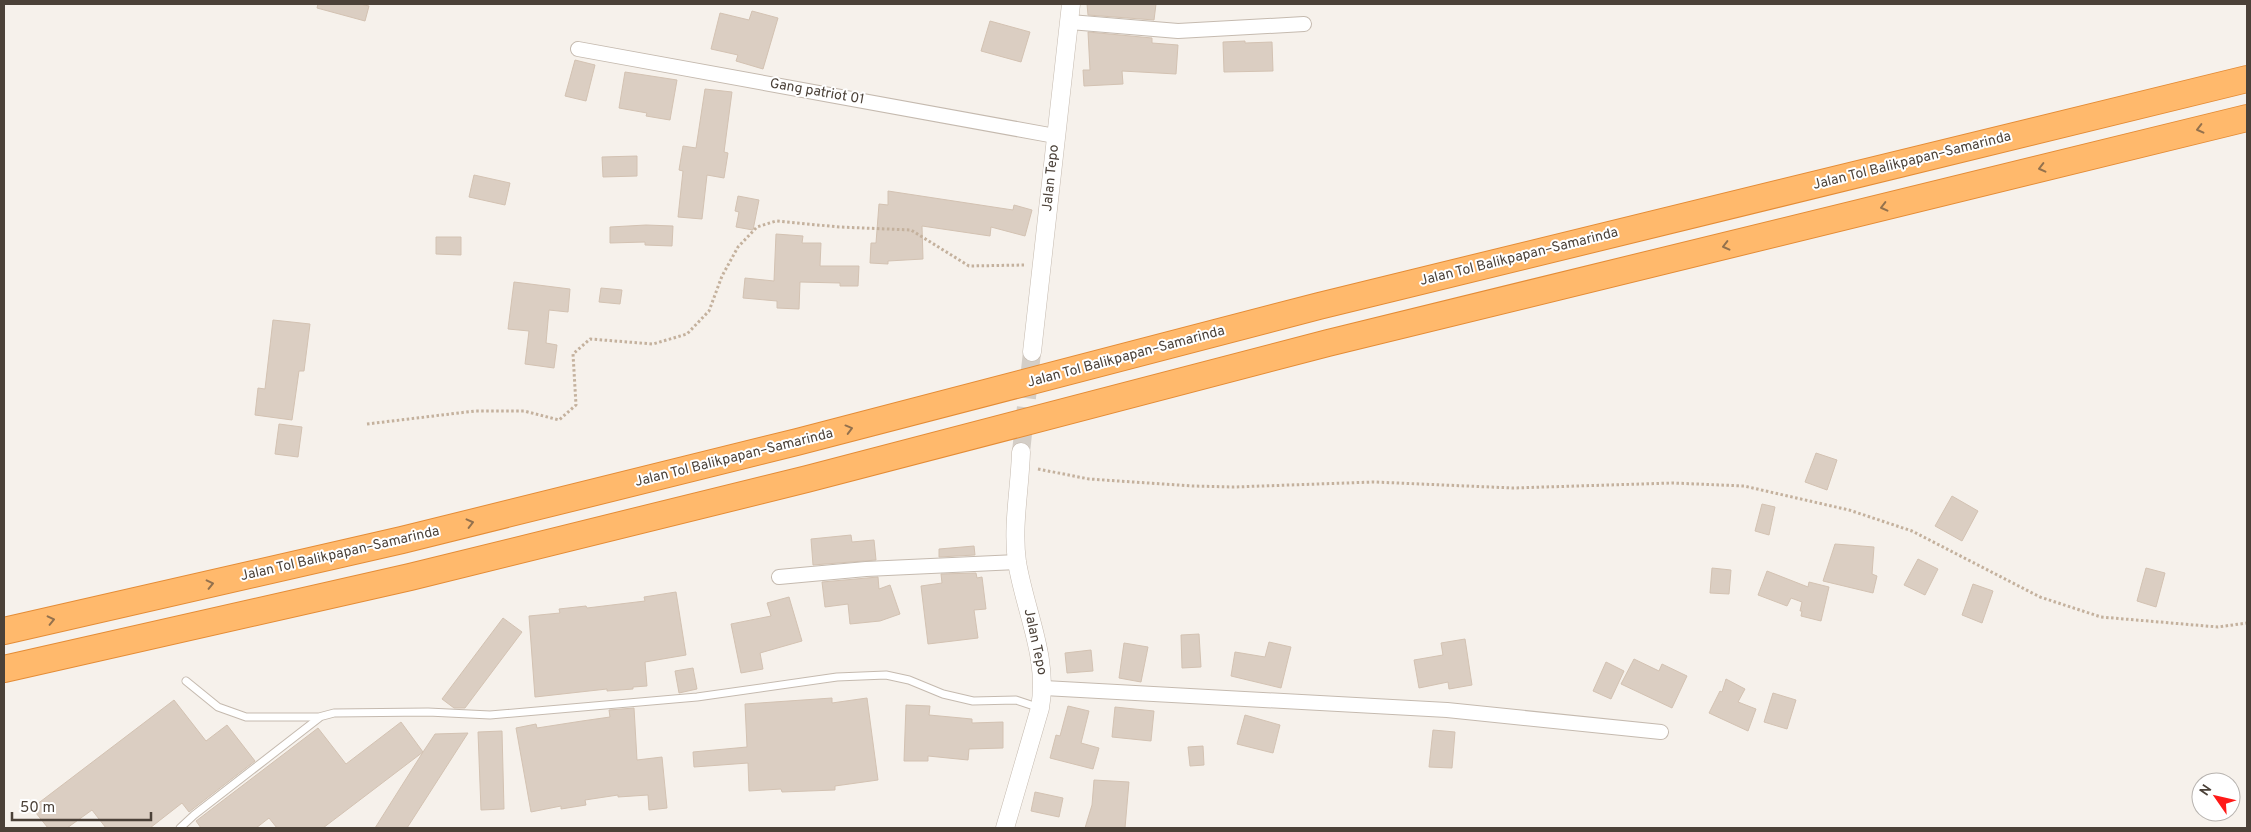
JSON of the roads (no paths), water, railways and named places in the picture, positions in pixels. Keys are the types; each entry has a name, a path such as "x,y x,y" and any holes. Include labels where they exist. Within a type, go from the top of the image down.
{"highway":[{"name":"Jalan Tol Balikpapan–Samarinda","path":"4,631 450,528 797,442 1319,306 2247,79"},
{"path":"4,669 410,577 807,479 1328,343 2247,118"}],"street":[{"name":"Jalan Tepo","path":"1032,352 1071,4"},
{"path":"1070,22 1178,31 1304,24"},
{"name":"Gang patriot 01","path":"578,49 1055,136"},
{"name":"Jalan Tepo","path":"1005,828 1040,708 1044,688 1039,650 1017,562 1017,500 1021,459"},
{"path":"779,577 866,569 1017,562"},
{"path":"1044,688 1306,704 1344,704 1447,710 1661,732"}],"lane":[{"path":"186,681 218,707 246,717 319,717 334,713 428,712 490,715 697,697 837,677 886,675 908,680 943,694 972,702 1016,700 1040,708"},
{"path":"180,828 319,717"}],"tunnel":[{"path":"1021,452 1032,352"}]}
